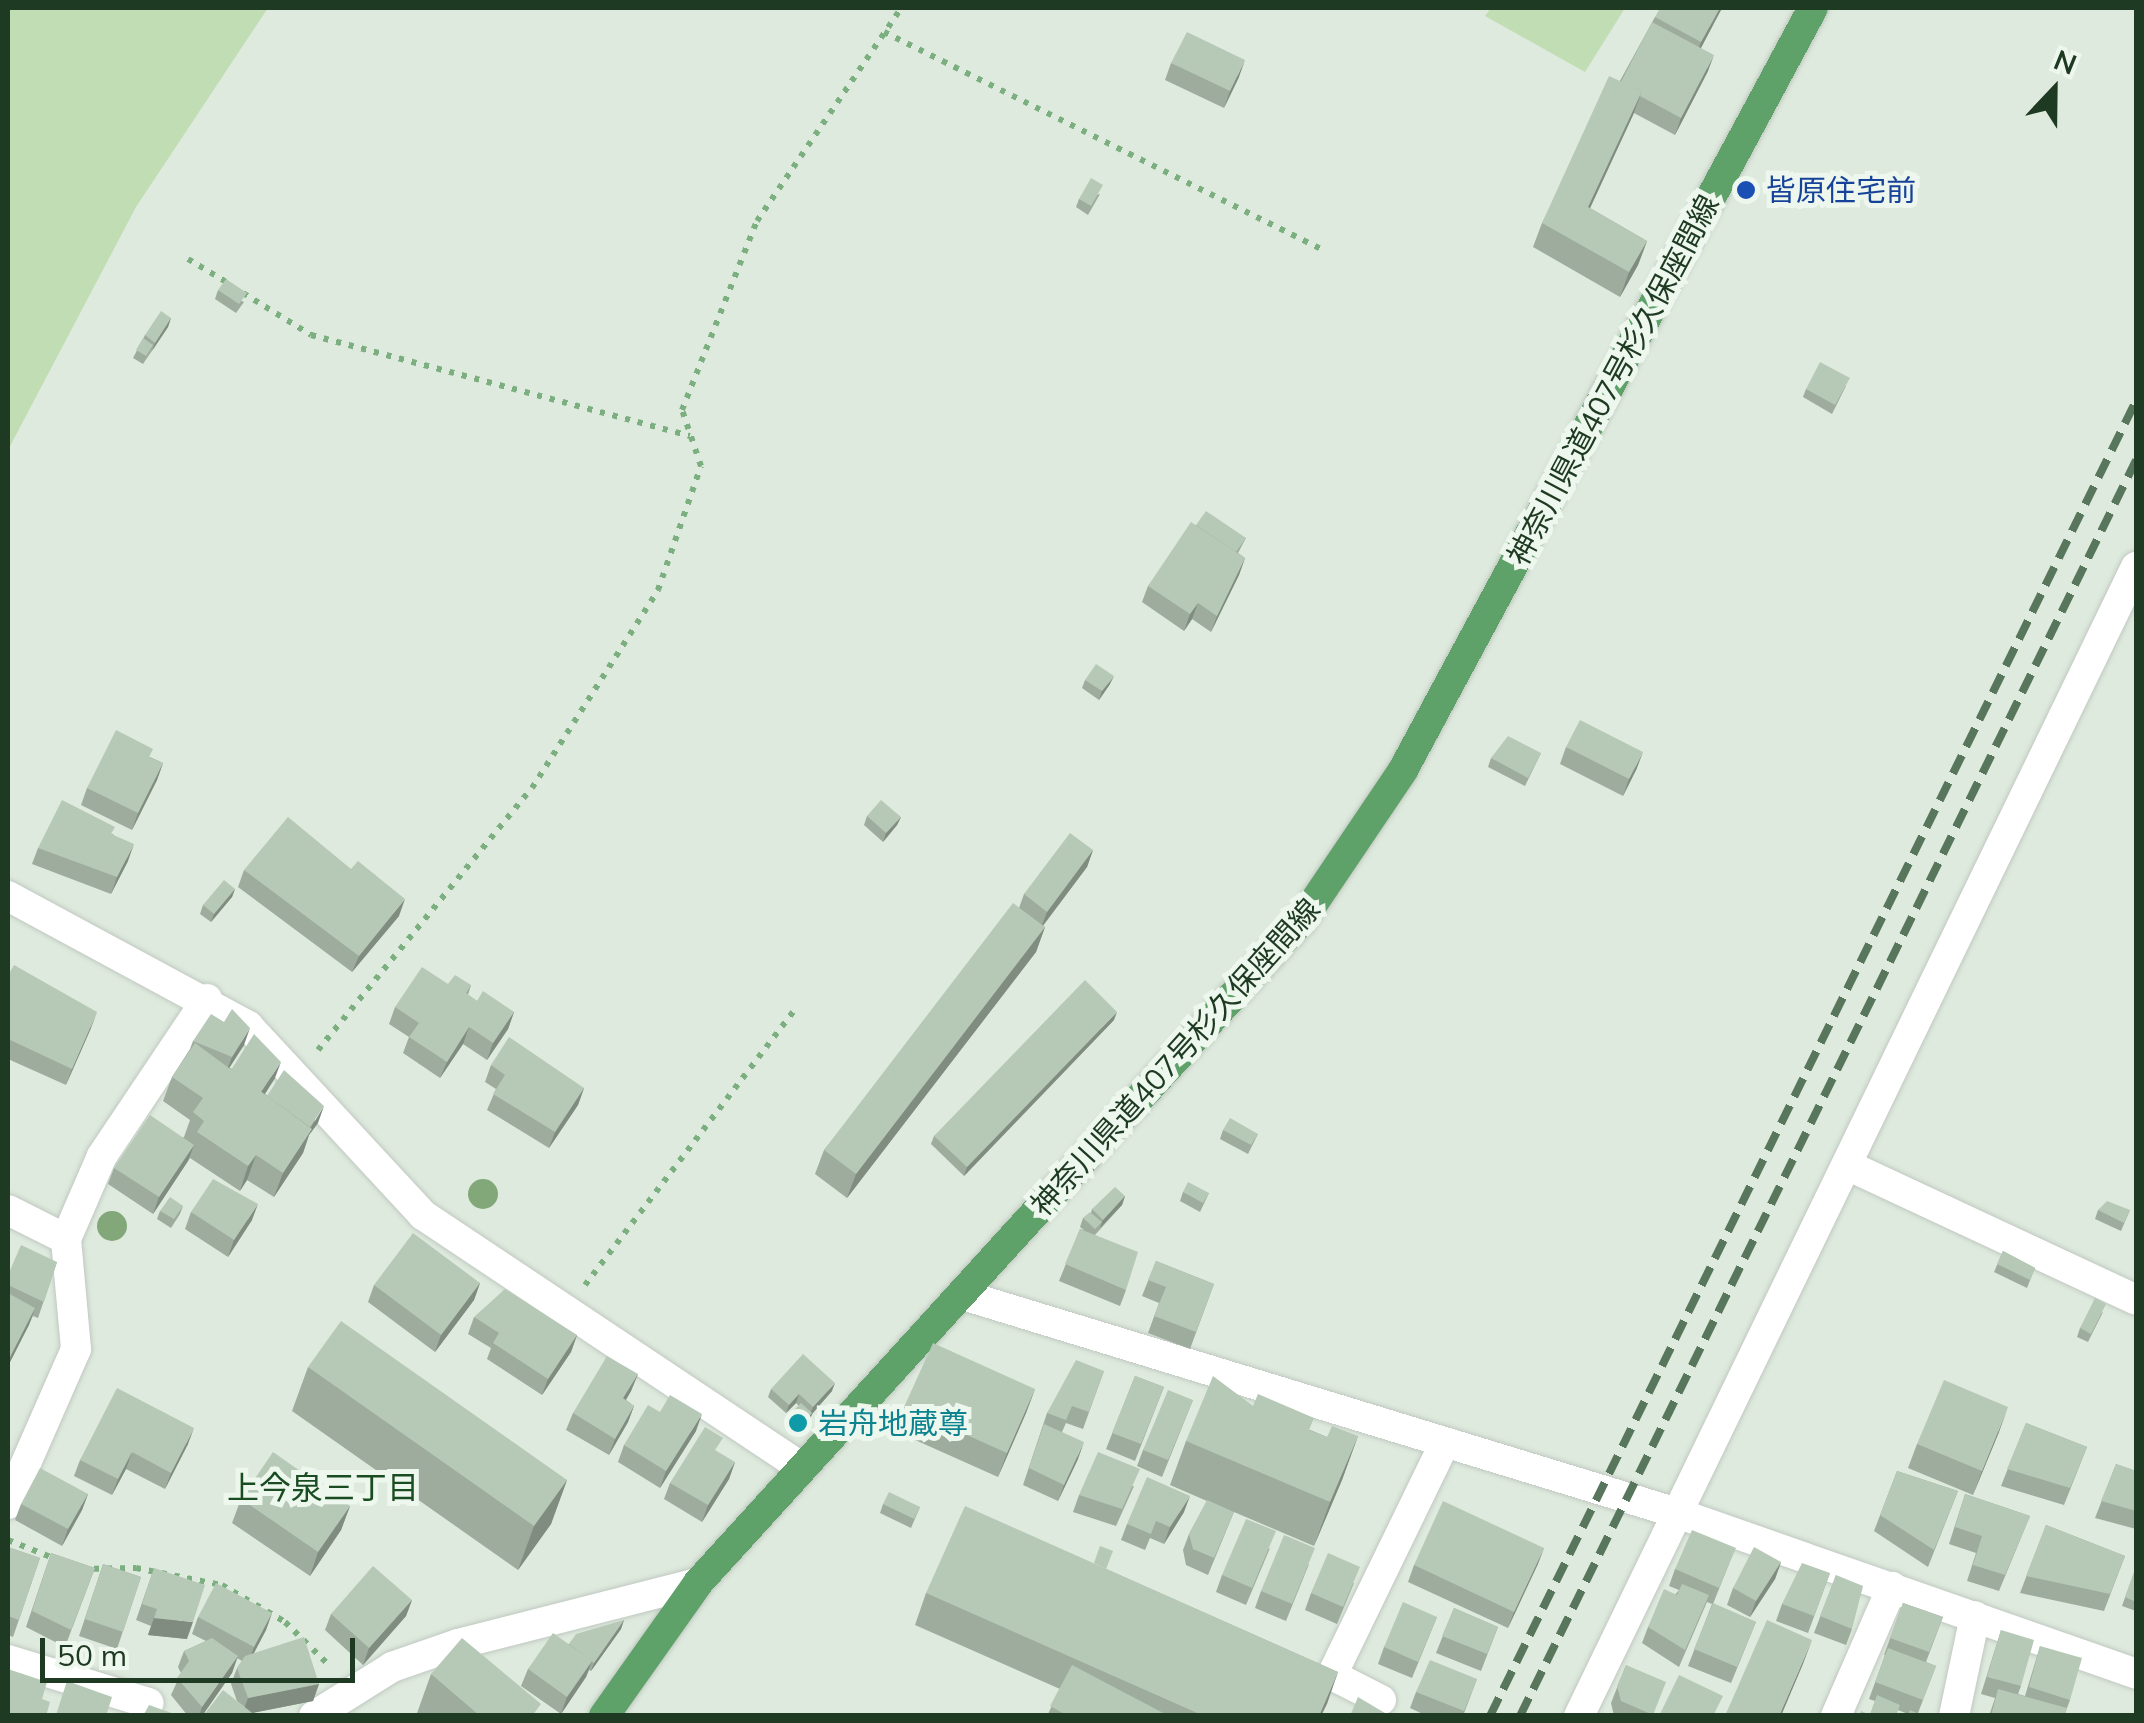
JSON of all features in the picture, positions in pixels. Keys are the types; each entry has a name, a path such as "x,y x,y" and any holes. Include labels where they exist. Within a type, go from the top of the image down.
{"main road":[{"name":"神奈川県道407号杉久保座間線","path":"604,1716 698,1583 1302,920 1403,770 1812,8"}],"street":[{"path":"1578,1716 2136,567"},
{"path":"8,896 206,999 295,1069 424,1215 802,1468"},
{"path":"8,1504 76,1350 66,1239 102,1156 206,999"},
{"path":"1847,1165 2136,1300"},
{"path":"8,1210 66,1239"},
{"path":"962,1295 1442,1448 1677,1513 2136,1674"},
{"path":"1332,1675 1442,1448"},
{"path":"314,1716 352,1691 458,1644 698,1583"},
{"path":"1836,1716 1892,1586"},
{"path":"1954,1716 1975,1616"},
{"path":"8,1660 150,1703"},
{"path":"1300,1661 1382,1700"}],"path":[{"path":"295,1069 532,788 658,590 701,466 682,410 757,222 900,8"},
{"path":"884,32 1324,250"},
{"path":"188,259 311,335 692,436"},
{"path":"566,1310 796,1009"},
{"path":"8,1540 80,1569 222,1585 285,1622 352,1691"}],"green space":[{"path":"8,8 268,8 136,207 8,450"},
{"path":"1491,8 1625,8 1585,72 1485,16"}],"building":[{"path":"1660,8 1720,8 1701,42 1655,17"},
{"path":"1652,22 1714,55 1681,118 1640,96 1642,91 1621,82"},
{"path":"1187,32 1245,60 1230,91 1171,63"},
{"path":"1609,76 1642,91 1588,207 1647,241 1629,272 1542,223"},
{"path":"1091,178 1103,185 1091,206 1079,199"},
{"path":"226,279 247,293 239,304 218,290"},
{"path":"161,311 171,318 155,343 145,335"},
{"path":"143,338 153,345 146,356 136,350"},
{"path":"1820,362 1850,378 1835,405 1806,389"},
{"path":"1206,511 1246,538 1236,552 1196,525"},
{"path":"1191,522 1245,558 1217,616 1198,603 1190,614 1148,586"},
{"path":"1096,664 1114,676 1102,691 1085,680"},
{"path":"1580,720 1643,752 1629,779 1566,747"},
{"path":"116,730 153,749 149,757 163,763 138,813 87,788"},
{"path":"1508,736 1541,753 1528,778 1491,758"},
{"path":"62,800 115,827 111,834 134,844 117,877 38,848"},
{"path":"881,800 901,817 886,833 867,816"},
{"path":"288,817 351,869 358,861 405,899 359,956 244,870"},
{"path":"1070,833 1093,850 1047,912 1024,894"},
{"path":"224,880 235,889 214,914 203,905"},
{"path":"1013,903 1045,927 856,1174 824,1150"},
{"path":"14,965 97,1012 72,1069 8,1039 8,971"},
{"path":"422,967 448,984 455,975 471,985 466,993 477,1001 483,991 514,1012 493,1043 469,1027 447,1062 409,1037 419,1023 395,1007"},
{"path":"1085,980 1117,1012 967,1167 934,1136"},
{"path":"232,1009 250,1028 232,1057 193,1041 211,1014 224,1022"},
{"path":"254,1034 281,1062 261,1092 231,1070"},
{"path":"509,1037 584,1088 555,1132 493,1094 505,1075 491,1065"},
{"path":"195,1043 312,1129 283,1173 256,1155 248,1166 197,1132 204,1121 193,1112 203,1098 172,1077"},
{"path":"284,1070 324,1106 310,1127 267,1096"},
{"path":"150,1115 194,1145 159,1197 114,1168"},
{"path":"1230,1118 1258,1134 1251,1145 1223,1130"},
{"path":"213,1179 258,1204 234,1240 191,1212"},
{"path":"1188,1182 1209,1193 1203,1203 1183,1192"},
{"path":"1115,1187 1125,1196 1103,1220 1092,1209"},
{"path":"170,1197 183,1206 174,1219 160,1211"},
{"path":"2107,1201 2130,1210 2124,1223 2098,1210"},
{"path":"1090,1212 1102,1222 1095,1229 1083,1218"},
{"path":"1080,1229 1138,1252 1126,1290 1065,1264"},
{"path":"413,1233 480,1283 441,1335 374,1285"},
{"path":"21,1245 57,1262 44,1302 8,1285 8,1275"},
{"path":"2003,1251 2035,1268 2030,1280 1997,1264"},
{"path":"1156,1261 1214,1284 1196,1332 1154,1316 1166,1287 1148,1280"},
{"path":"505,1289 577,1335 548,1379 493,1343 499,1333 474,1317"},
{"path":"8,1293 35,1308 8,1361"},
{"path":"2095,1298 2106,1304 2091,1334 2080,1328"},
{"path":"341,1321 567,1480 534,1526 308,1367"},
{"path":"933,1343 1035,1389 1007,1453 904,1407"},
{"path":"803,1354 835,1383 813,1407 799,1394 789,1405 771,1389"},
{"path":"607,1356 638,1374 623,1398 634,1406 615,1439 573,1413"},
{"path":"1076,1360 1104,1371 1089,1412 1072,1406 1066,1420 1047,1413"},
{"path":"1135,1376 1164,1387 1141,1444 1112,1433"},
{"path":"1213,1376 1253,1406 1258,1394 1314,1418 1309,1430 1327,1437 1332,1426 1358,1436 1330,1502 1186,1441"},
{"path":"1944,1380 2008,1407 1982,1471 1917,1444"},
{"path":"117,1388 194,1428 171,1473 132,1452 118,1479 80,1460"},
{"path":"1168,1390 1193,1400 1168,1460 1143,1450"},
{"path":"670,1395 702,1414 666,1471 624,1445 648,1405 660,1412"},
{"path":"801,1403 812,1413 800,1426 789,1415"},
{"path":"2026,1423 2087,1447 2070,1488 2007,1469"},
{"path":"1044,1424 1084,1442 1064,1485 1029,1468"},
{"path":"705,1427 723,1438 715,1450 735,1462 708,1505 670,1483"},
{"path":"273,1452 350,1506 318,1552 241,1499"},
{"path":"1098,1452 1140,1469 1122,1509 1079,1495"},
{"path":"2116,1464 2136,1471 2136,1511 2101,1501"},
{"path":"40,1468 88,1494 68,1529 21,1504"},
{"path":"1897,1471 1958,1491 1934,1550 1880,1515"},
{"path":"1147,1477 1190,1496 1170,1527 1156,1521 1151,1534 1127,1524"},
{"path":"889,1492 920,1507 914,1519 883,1504"},
{"path":"1965,1494 2030,1516 2005,1575 1973,1565 1982,1536 1955,1527"},
{"path":"1207,1500 1234,1512 1214,1558 1193,1549 1189,1534"},
{"path":"1443,1501 1544,1548 1514,1612 1414,1565"},
{"path":"965,1506 1338,1672 1319,1716 1204,1716 926,1593"},
{"path":"1246,1519 1276,1531 1252,1588 1222,1575"},
{"path":"2046,1525 2125,1556 2110,1594 2026,1576"},
{"path":"1692,1530 1736,1548 1719,1588 1675,1569"},
{"path":"1284,1535 1315,1548 1292,1604 1261,1591"},
{"path":"1100,1546 1113,1551 1106,1569 1094,1563"},
{"path":"8,1547 40,1558 19,1620 8,1616"},
{"path":"1754,1547 1781,1562 1756,1601 1733,1588"},
{"path":"51,1553 95,1568 71,1630 32,1611"},
{"path":"1328,1553 1360,1567 1343,1607 1311,1593"},
{"path":"1802,1563 1830,1573 1814,1616 1782,1604"},
{"path":"103,1564 141,1577 123,1632 85,1619"},
{"path":"373,1566 412,1600 369,1648 331,1614"},
{"path":"2136,1567 2136,1602 2125,1597"},
{"path":"154,1568 205,1585 193,1622 154,1618 157,1609 142,1604"},
{"path":"1836,1575 1863,1586 1852,1629 1820,1616"},
{"path":"216,1583 272,1613 254,1647 198,1617"},
{"path":"1682,1584 1709,1595 1685,1650 1648,1627 1664,1589 1677,1595"},
{"path":"1403,1602 1437,1617 1418,1662 1384,1647"},
{"path":"1713,1603 1756,1622 1737,1667 1694,1649"},
{"path":"1903,1603 1943,1617 1929,1652 1890,1638"},
{"path":"1454,1608 1498,1627 1487,1654 1442,1636"},
{"path":"624,1620 594,1663 569,1644 576,1634"},
{"path":"1767,1620 1812,1640 1779,1716 1725,1716"},
{"path":"2001,1630 2034,1640 2021,1686 1987,1677"},
{"path":"553,1633 592,1661 567,1697 528,1669"},
{"path":"304,1637 319,1684 248,1698 237,1668 245,1656"},
{"path":"212,1638 238,1656 202,1707 177,1678 189,1661 184,1651"},
{"path":"462,1638 541,1704 532,1716 480,1716 431,1674"},
{"path":"2040,1646 2082,1658 2070,1700 2029,1687"},
{"path":"1888,1648 1936,1666 1923,1700 1875,1682"},
{"path":"1430,1660 1477,1679 1464,1711 1416,1692"},
{"path":"1072,1665 1169,1716 1068,1716 1050,1706"},
{"path":"1626,1665 1666,1682 1653,1715 1621,1701 1617,1686"},
{"path":"8,1669 47,1682 42,1699 50,1702 46,1716 8,1716"},
{"path":"1679,1675 1723,1696 1713,1716 1659,1716"},
{"path":"67,1681 112,1697 106,1716 56,1715"},
{"path":"1998,1689 2067,1708 2065,1716 1991,1716"},
{"path":"223,1690 256,1716 203,1716"},
{"path":"1877,1695 1900,1705 1896,1716 1859,1716 1861,1711 1870,1715"},
{"path":"1358,1697 1390,1716 1350,1716"},
{"path":"149,1705 180,1716 143,1716"}],"railway":[{"path":"1490,1716 2136,401"},
{"path":"1520,1716 2136,460"}],"place":[{"name":"皆原住宅前","path":"1746,190"},
{"name":"岩舟地蔵尊","path":"798,1423"}],"district":[{"name":"上今泉三丁目","path":"323,1487"}]}
